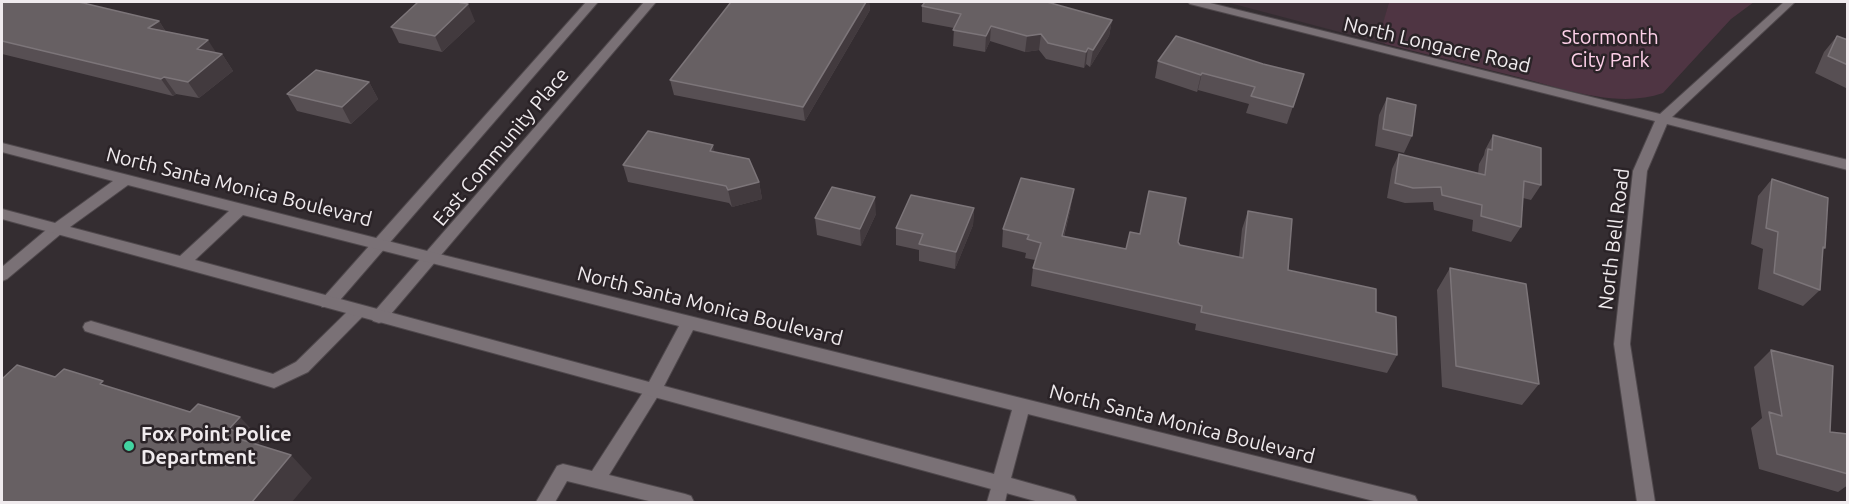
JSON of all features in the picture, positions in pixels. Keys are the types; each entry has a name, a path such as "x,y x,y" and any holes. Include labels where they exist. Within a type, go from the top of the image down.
{"street":[{"name":"East Community Place","path":"328,303 592,2"},
{"name":"East Community Place","path":"380,317 650,2"},
{"name":"North Longacre Road","path":"1194,2 1349,44 1663,118 1848,165"},
{"name":"North Bell Road","path":"1646,502 1622,344 1640,171 1663,118 1790,2"},
{"name":"North Santa Monica Boulevard","path":"2,148 689,323 1409,502"},
{"path":"2,275 57,229 125,180"},
{"path":"182,263 240,209"},
{"path":"2,214 1068,502"},
{"path":"91,327 274,381 302,367 357,311"},
{"path":"597,479 653,390 689,323"},
{"path":"996,502 1022,406"},
{"path":"545,502 563,472 685,502"}],"shaded area":[{"path":"1226,2 1389,2 1381,34 1385,44"}],"green space":[{"name":"Stormonth City Park","path":"1389,2 1754,2 1731,19 1663,93 1645,98 1625,99 1606,98 1566,90 1385,44 1380,34"}],"building":[{"path":"2,2 79,2 159,21 148,28 208,40 197,49 222,54 188,82 164,77 161,79 2,41"},
{"path":"418,2 468,4 435,36 391,27"},
{"path":"731,2 866,2 803,107 670,80"},
{"path":"925,2 1047,2 1112,20 1093,50 1088,48 1086,52 1048,43 1041,34 1027,36 991,26 986,36 953,30 961,14 922,6"},
{"path":"1176,36 1263,64 1304,74 1293,107 1251,96 1255,87 1202,73 1201,75 1158,61"},
{"path":"1837,36 1848,40 1848,65 1828,56"},
{"path":"316,70 369,82 342,107 287,94"},
{"path":"1387,98 1416,105 1412,136 1383,129"},
{"path":"648,131 713,145 710,151 749,159 759,182 728,190 726,186 623,165"},
{"path":"1493,135 1541,148 1541,185 1524,181 1521,227 1481,216 1482,205 1442,195 1441,187 1413,188 1395,183 1399,154 1485,175 1488,149 1492,150"},
{"path":"1021,178 1074,189 1062,236 1126,249 1130,232 1140,234 1149,191 1186,198 1178,242 1180,245 1243,258 1248,211 1292,219 1288,270 1376,289 1376,312 1396,317 1397,355 1201,312 1202,306 1033,268 1041,243 1027,239 1029,235 1003,229"},
{"path":"1772,179 1828,198 1820,290 1774,273 1778,232 1766,228"},
{"path":"832,187 875,197 860,229 815,218"},
{"path":"911,195 974,208 956,252 919,244 923,234 896,228"},
{"path":"1450,268 1526,284 1539,384 1456,366"},
{"path":"1771,350 1833,366 1830,432 1848,434 1848,474 1777,454 1769,412 1782,416"},
{"name":"Fox Point Police Department","path":"17,365 55,377 64,369 103,381 100,384 190,412 198,404 240,417 229,429 241,433 236,438 291,455 252,502 2,502 2,379"}],"place":[{"name":"Fox Point Police Department","path":"129,446"}]}
